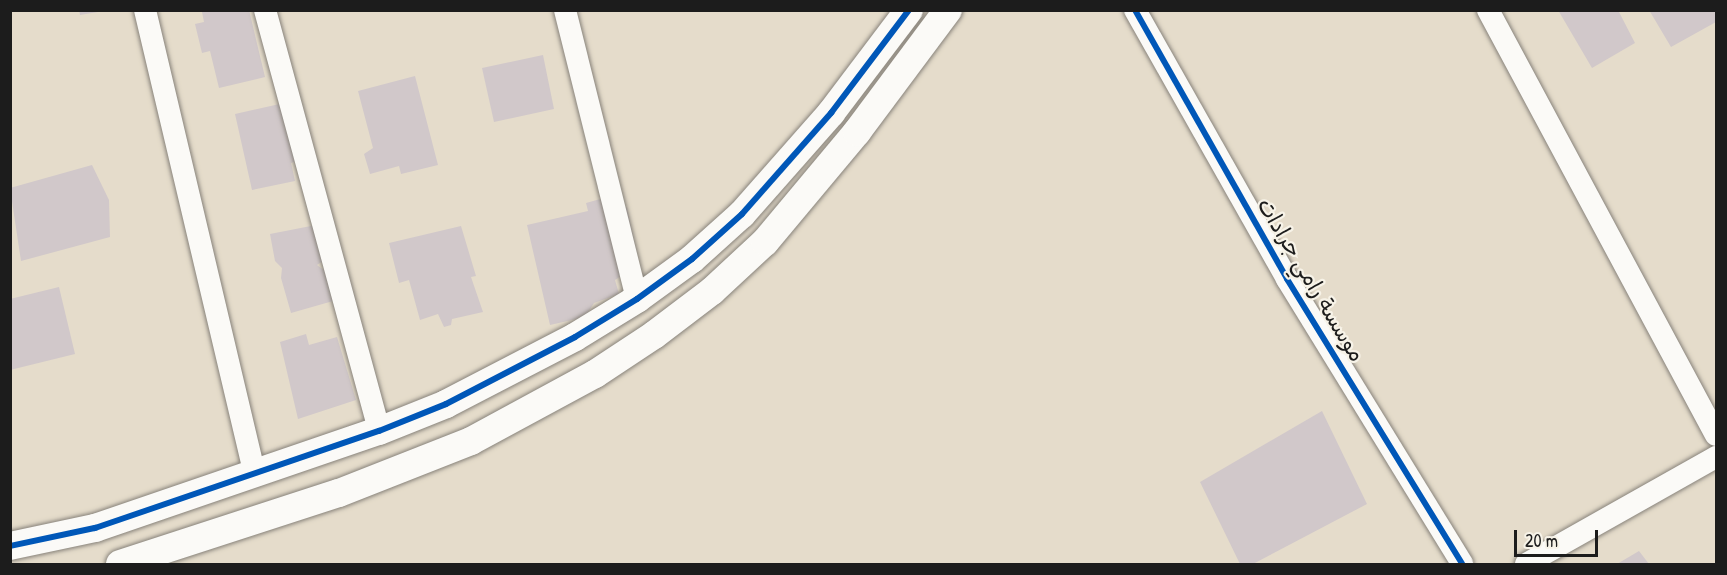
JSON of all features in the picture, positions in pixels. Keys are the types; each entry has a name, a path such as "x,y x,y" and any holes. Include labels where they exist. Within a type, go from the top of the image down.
{"street":[{"path":"146,10 255,474"},
{"path":"265,10 379,431"},
{"path":"565,10 638,299"},
{"path":"10,546 67,537 379,431 512,372 638,299 692,259 742,214 831,113 909,10"},
{"path":"120,564 339,493 460,446 534,409 654,335 712,291 765,242 857,132 948,10"},
{"name":"موسسة رامي جرادات","path":"1135,10 1287,279 1462,564"},
{"path":"1488,10 1716,435"},
{"path":"1526,564 1716,457"}],"building":[{"path":"79,10 98,10 98,12 80,15"},
{"path":"249,10 265,77 219,88 210,51 202,53 195,24 204,22 202,12"},
{"path":"1558,10 1618,10 1635,43 1592,68"},
{"path":"1649,10 1716,10 1716,22 1671,47"},
{"path":"543,55 554,109 494,122 482,68"},
{"path":"415,76 438,165 401,174 399,166 370,174 364,154 373,148 358,91"},
{"path":"284,103 297,161 291,163 295,181 252,190 235,114"},
{"path":"92,165 109,200 110,237 21,261 10,188"},
{"path":"604,198 607,212 627,207 639,264 615,280 619,294 594,303 585,317 550,325 527,225 588,211 586,203"},
{"path":"316,225 323,261 317,265 325,271 333,301 291,313 281,278 282,268 275,261 270,234"},
{"path":"461,226 476,276 471,277 483,312 452,319 451,325 444,327 438,314 420,320 409,280 399,283 389,243"},
{"path":"59,287 75,354 10,370 10,299"},
{"path":"306,334 309,345 337,337 356,400 298,419 280,342"},
{"path":"1322,411 1367,504 1253,564 1240,564 1200,482"},
{"path":"1639,551 1649,564 1617,564"}],"cycle path":[{"path":"10,546 95,528 379,431 446,404 575,337 637,299 692,259 742,214 831,113 909,10"},
{"path":"1135,10 1287,279 1462,564"}]}
